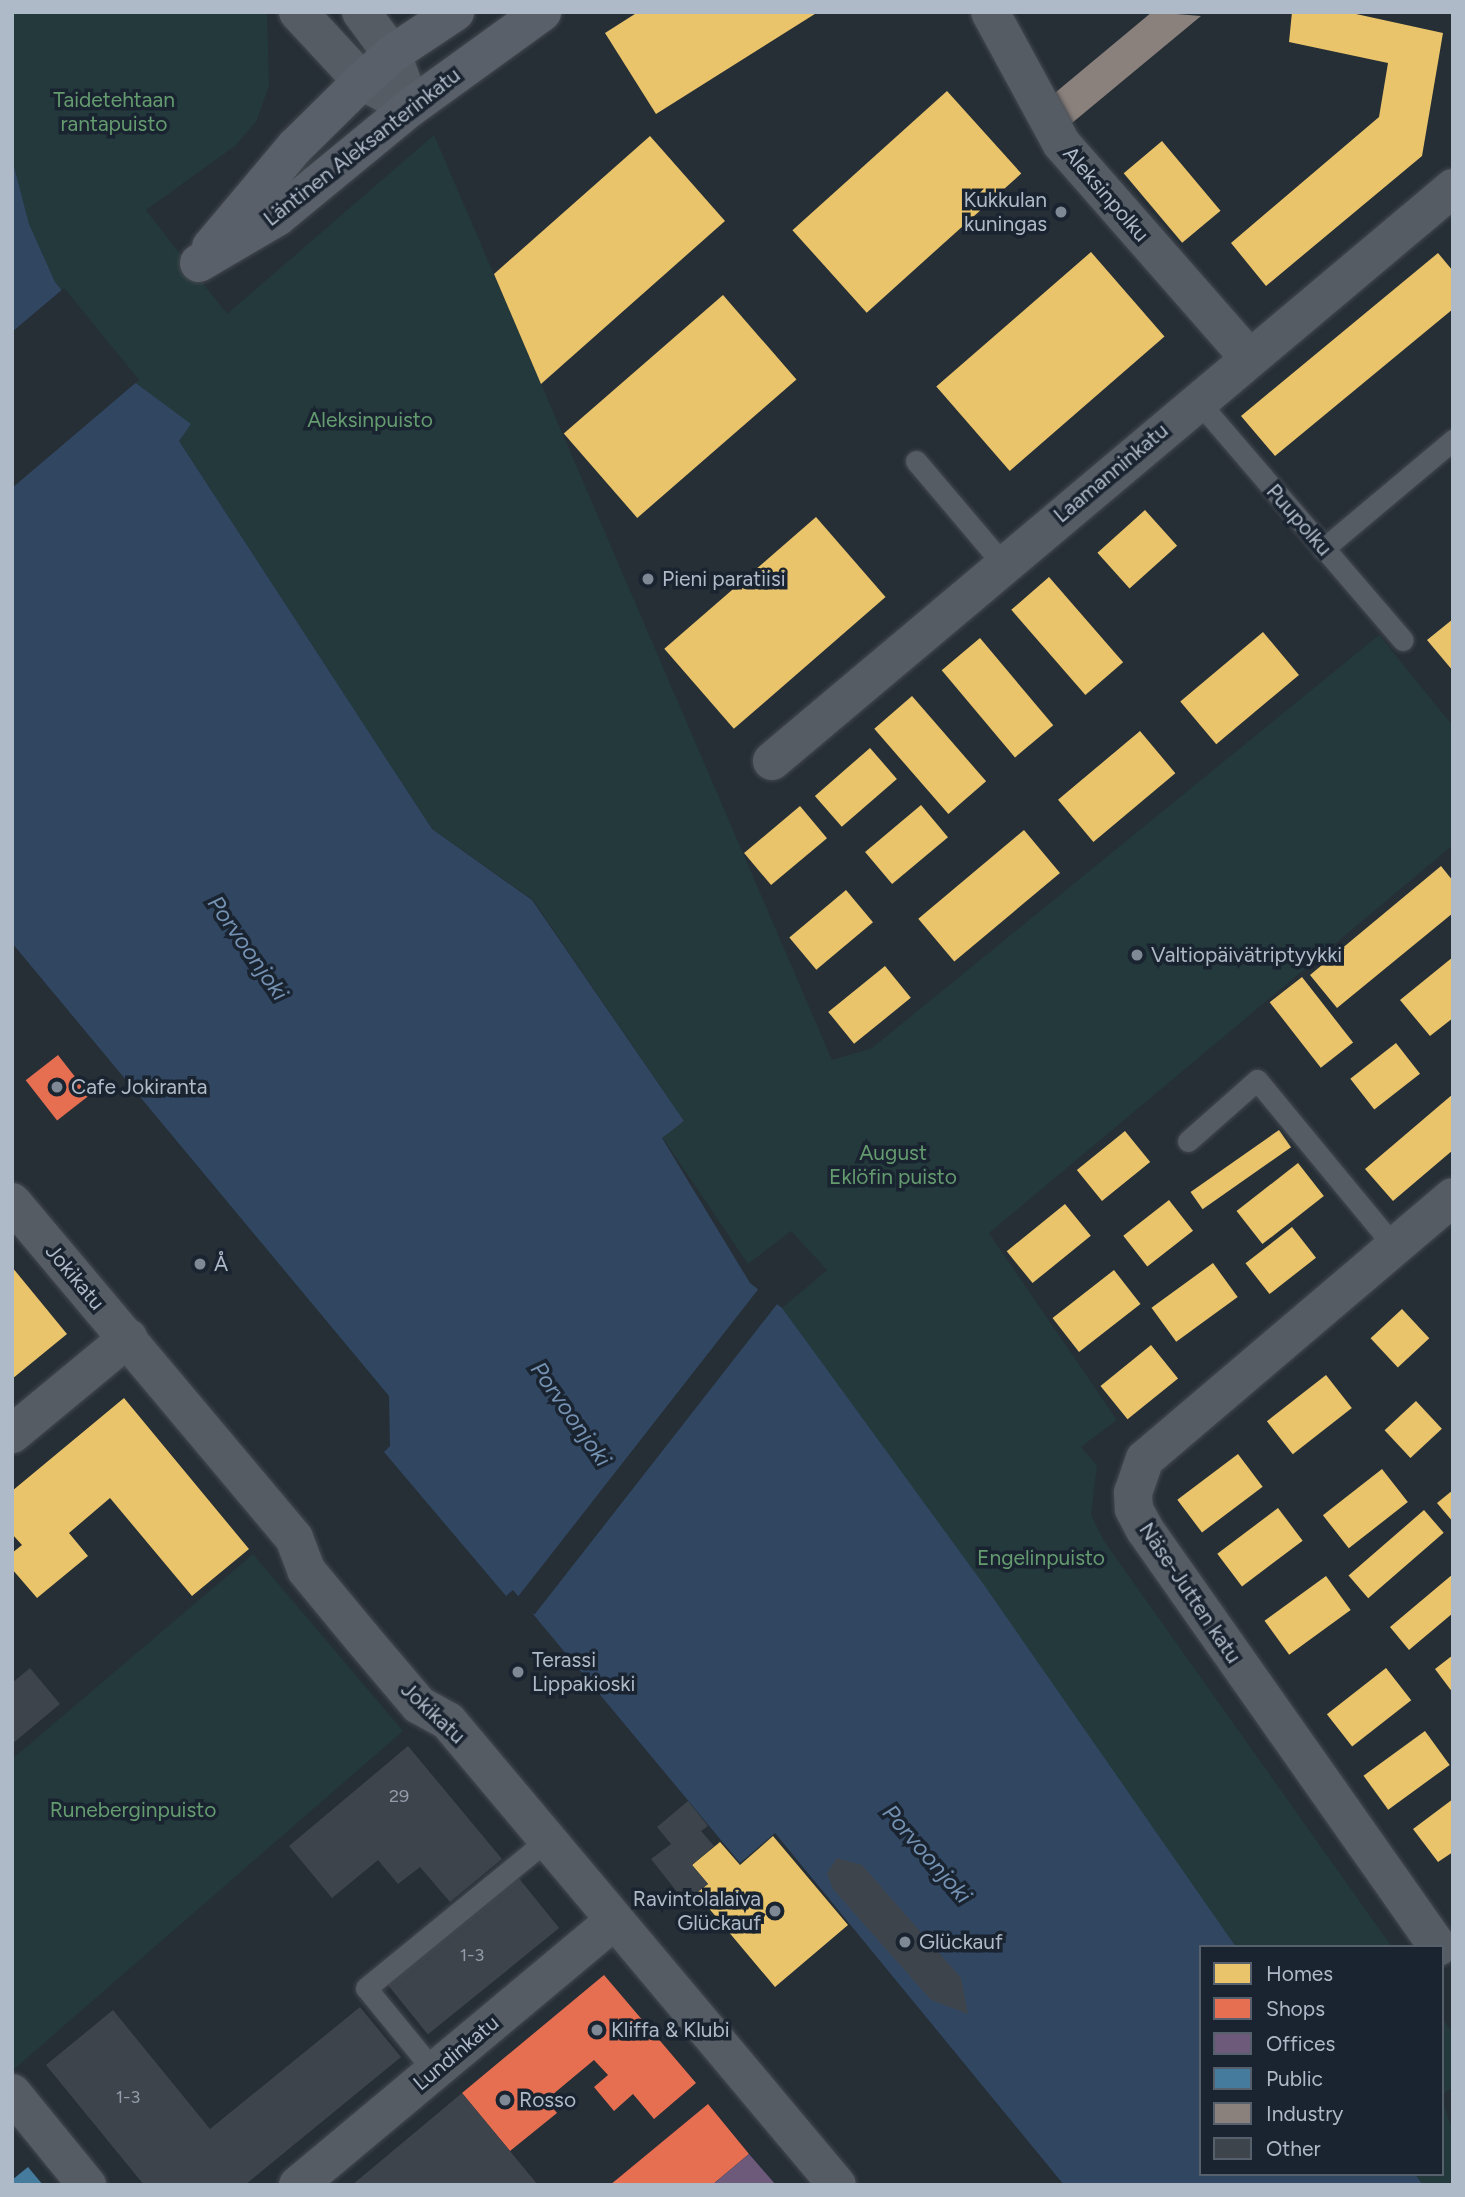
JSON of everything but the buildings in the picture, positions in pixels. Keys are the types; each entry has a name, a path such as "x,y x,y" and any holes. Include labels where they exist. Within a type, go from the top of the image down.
{"main road":[{"name":"Läntinen Aleksanterinkatu","path":"455,12 393,54 362,81 295,147 199,263 277,217 411,107 542,12"}],"street":[{"path":"298,12 362,81 411,107"},
{"path":"361,12 393,54 411,107"},
{"name":"Aleksinpolku","path":"990,12 1061,143 1249,358"},
{"name":"Laamanninkatu","path":"772,761 1196,400 1453,188"},
{"name":"Näse-Jutten katu","path":"1437,1945 1144,1530 1134,1509 1133,1493 1145,1459 1453,1197"},
{"name":"Jokikatu","path":"12,1202 295,1538 306,1570 354,1629 419,1705 449,1721 837,2185"},
{"path":"12,1434 128,1338"},
{"name":"Lundinkatu","path":"299,2185 614,1921"},
{"path":"12,2093 87,2185"}],"lane":[{"name":"Puupolku","path":"1196,400 1403,640"},
{"path":"1323,549 1453,440"},
{"path":"916,461 1003,564"},
{"path":"1188,1141 1258,1080 1394,1246"},
{"path":"435,2071 366,1988 547,1840"}],"green space":[{"path":"12,12 267,12 269,86 256,122 235,146 146,210 227,314 434,135 832,1060 872,1048 1379,635 1453,726 1453,845 989,1233 1117,1420 1081,1447 1097,1465 1091,1515 1104,1541 1391,1945 1235,1945 782,1308 827,1270 791,1231 748,1264 662,1137 684,1121 533,900 432,829 179,441 190,424 137,384 55,282 29,224 12,159"},
{"name":"Runeberginpuisto","path":"253,1554 403,1731 12,2071 12,1759"},
{"path":"1444,2021 1453,2033 1453,2087 1444,2094"},
{"path":"1444,2105 1453,2132 1453,2180 1447,2185 1423,2185 1416,2176 1444,2176"}],"water":[{"name":"Porvoonjoki","path":"12,159 29,224 55,282 137,384 191,424 179,441 432,829 532,900 684,1121 662,1138 750,1283 782,1308 984,1585 1235,1945 1199,1945 1199,2176 1416,2176 1423,2185 1064,2185 775,1833 740,1863 513,1590 506,1596 384,1452 390,1446 389,1396 12,943"}],"pier":[{"path":"64,288 139,380 12,488 12,332"},
{"path":"760,1287 779,1302 534,1615 516,1600"}],"place":[{"name":"Kukkulan kuningas","path":"1061,212"},
{"name":"Pieni paratiisi","path":"648,579"},
{"name":"Valtiopäivätriptyykki","path":"1137,955"},
{"name":"Cafe Jokiranta","path":"57,1087"},
{"name":"Å","path":"200,1264"},
{"name":"Terassi Lippakioski","path":"518,1672"},
{"name":"Ravintolalaiva Glückauf","path":"775,1911"},
{"name":"Glückauf","path":"905,1942"},
{"name":"Kliffa & Klubi","path":"597,2030"},
{"name":"Rosso","path":"505,2100"}],"park label":[{"name":"Taidetehtaan rantapuisto","path":"114,112"},
{"name":"Aleksinpuisto","path":"370,420"},
{"name":"August Eklöfin puisto","path":"893,1165"},
{"name":"Engelinpuisto","path":"1041,1558"}]}
